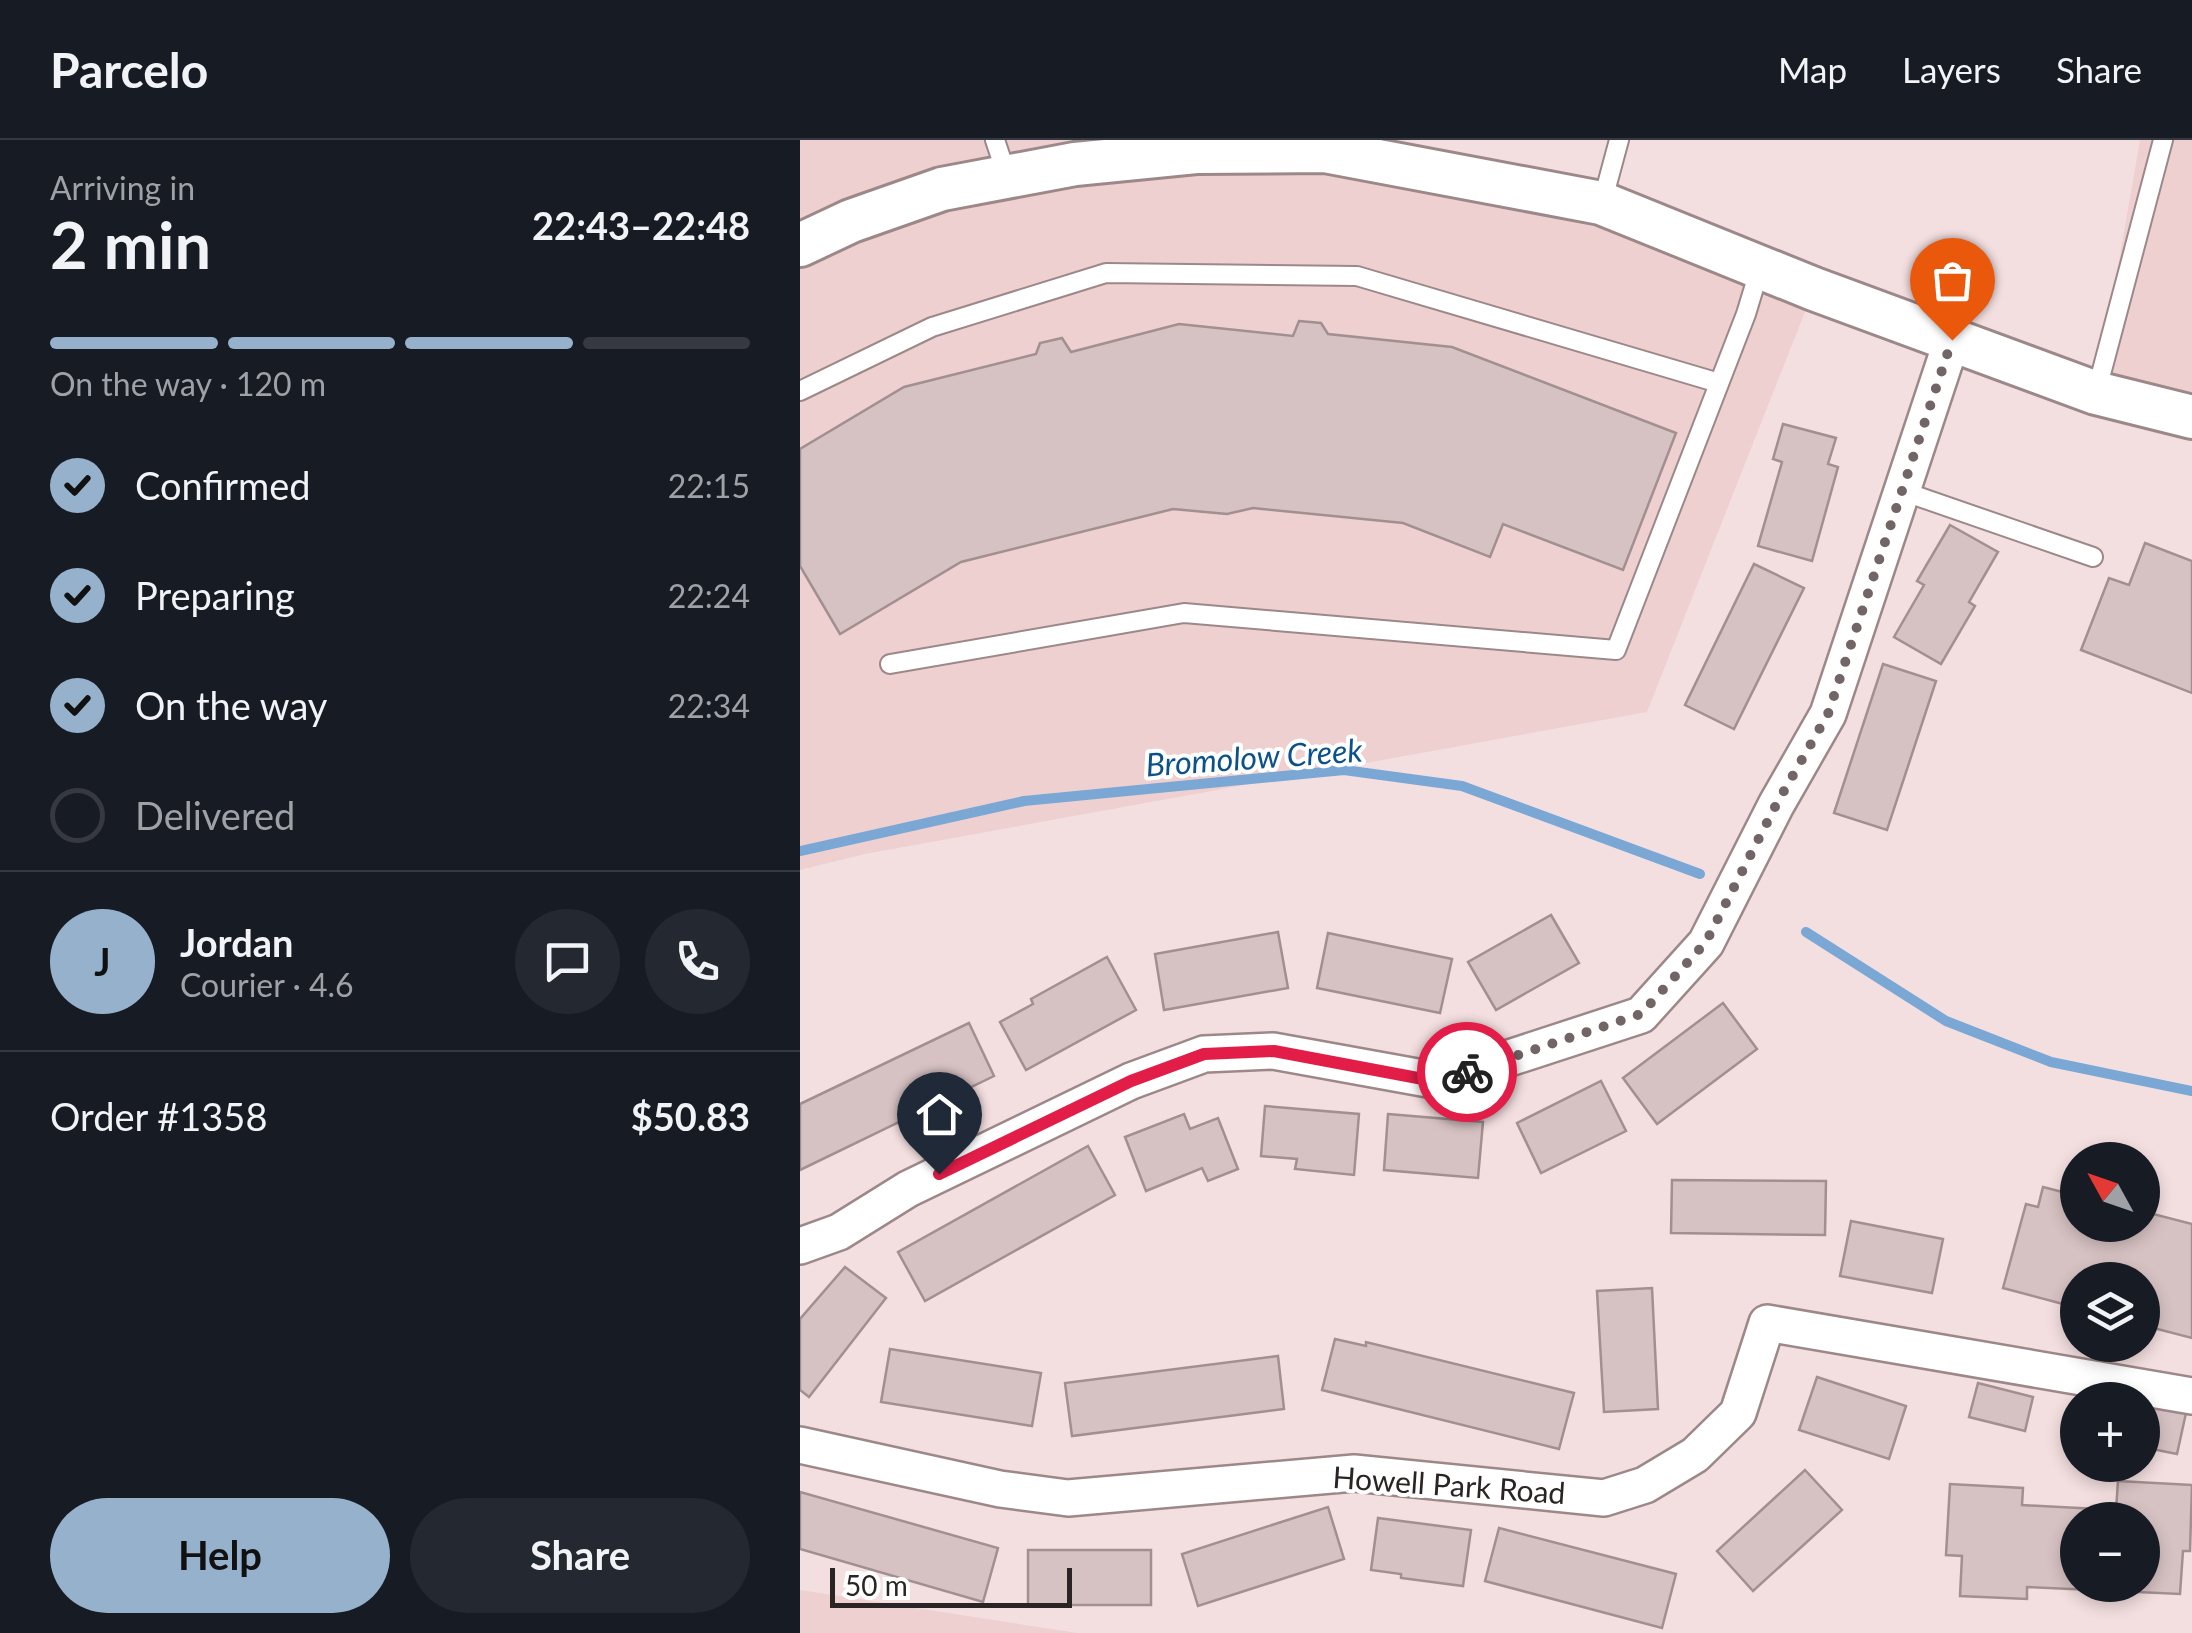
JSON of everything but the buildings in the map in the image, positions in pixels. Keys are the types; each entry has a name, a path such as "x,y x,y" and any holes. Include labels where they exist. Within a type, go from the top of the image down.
{"street":[{"path":"800,245 850,221 942,190 1001,158 1075,164 1196,152 1325,151 1602,203 1761,268 2096,393 2192,417"},
{"path":"800,1246 838,1232 908,1189 1131,1081 1204,1054 1274,1051 1439,1082 1641,1014 1706,942 1828,714 1952,340"},
{"name":"Howell Park Road","path":"800,1445 1000,1489 1068,1498 1354,1472 1604,1498 1645,1485 1695,1454 1738,1413 1767,1323 2192,1396"}],"lane":[{"path":"1602,203 1619,140"},
{"path":"2096,393 2163,140"},
{"path":"890,664 1184,613 1616,650 1761,268"},
{"path":"800,392 932,327 1106,273 1358,276 1719,384"},
{"path":"1902,491 2093,556"}],"shaded area":[{"path":"800,140 1324,140 1601,203 1814,289 1647,712 865,854 800,870"},
{"path":"2140,140 2192,140 2192,417 2096,393"},
{"path":"800,1590 1077,1633 800,1633"}],"waterway":[{"name":"Bromolow Creek","path":"800,851 1024,801 1344,770 1462,786 1700,874"},
{"name":"Bromolow Creek","path":"1806,932 1946,1021 2051,1062 2192,1091"}],"way so far":[{"path":"1467,1072 1641,1014 1706,942 1828,714 1952,340"}],"route":[{"path":"939,1174 1131,1081 1204,1054 1274,1051 1439,1082 1467,1072"}]}
